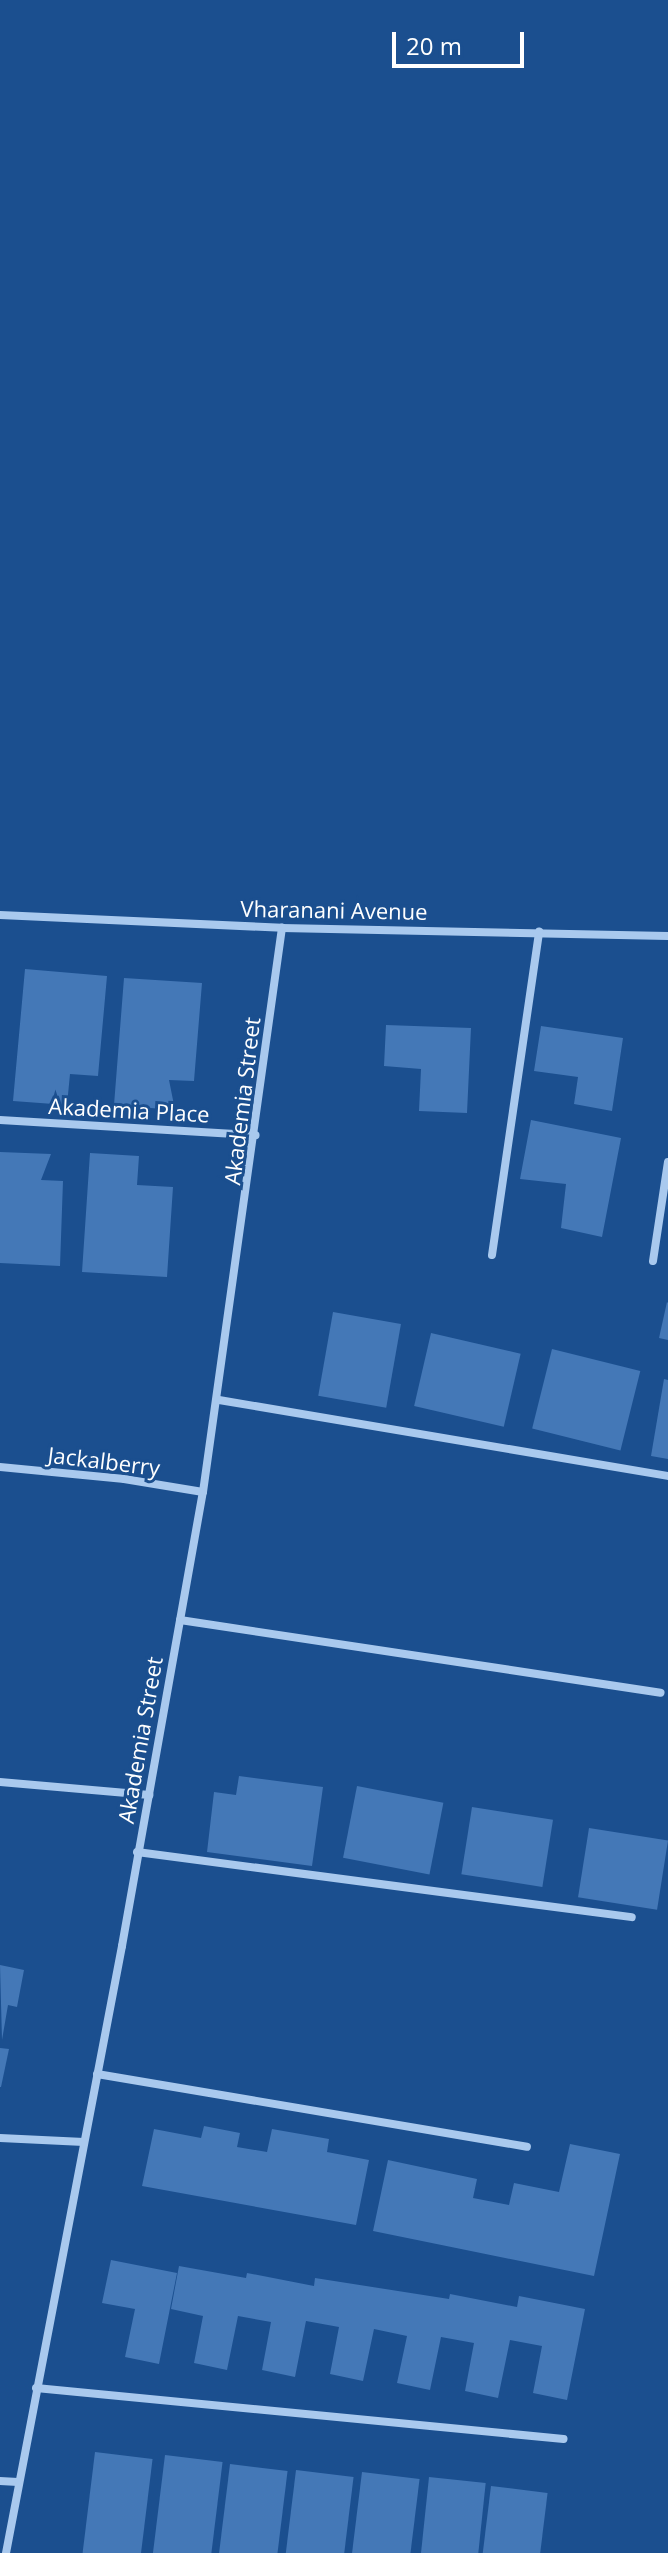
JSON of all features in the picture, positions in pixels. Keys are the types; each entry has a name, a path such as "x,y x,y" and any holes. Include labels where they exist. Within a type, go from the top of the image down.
{"street":[{"name":"Vharanani Avenue","path":"0,915 282,928 668,936"},
{"name":"Akademia Street","path":"6,2553 149,1795 219,1400 282,928"},
{"path":"492,1255 539,931"},
{"name":"Akademia Place","path":"0,1120 256,1135"},
{"path":"653,1261 668,1162"},
{"path":"219,1400 668,1476"},
{"name":"Jackalberry","path":"0,1467 124,1479 203,1492"},
{"path":"180,1620 660,1693"},
{"path":"0,1782 149,1795"},
{"path":"137,1852 632,1917"},
{"path":"97,2074 527,2147"},
{"path":"0,2138 84,2142"},
{"path":"36,2388 564,2439"},
{"path":"0,2481 18,2482"}],"building":[{"path":"25,969 107,976 98,1076 70,1074 67,1105 13,1101"},
{"path":"124,978 202,983 194,1081 169,1080 175,1110 114,1105"},
{"path":"386,1025 471,1028 467,1113 419,1111 421,1069 384,1066"},
{"path":"541,1026 623,1038 612,1111 574,1104 578,1077 534,1071"},
{"path":"531,1120 621,1138 602,1237 561,1228 566,1184 520,1179"},
{"path":"0,1152 51,1154 41,1180 63,1181 60,1266 0,1263"},
{"path":"90,1153 139,1156 137,1185 173,1187 167,1277 82,1272"},
{"path":"668,1303 668,1340 659,1338"},
{"path":"333,1312 401,1324 386,1408 318,1396"},
{"path":"431,1333 521,1354 504,1427 414,1406"},
{"path":"552,1349 640,1371 620,1451 532,1429"},
{"path":"664,1379 668,1380 668,1459 651,1456"},
{"path":"239,1776 323,1787 312,1866 207,1852 214,1792 236,1795"},
{"path":"357,1786 443,1803 429,1874 343,1858"},
{"path":"472,1807 553,1820 542,1887 461,1874"},
{"path":"589,1828 668,1841 657,1910 578,1897"},
{"path":"0,1965 24,1970 17,2007 8,2005 2,2040"},
{"path":"0,2048 9,2049 1,2087 0,2087"},
{"path":"204,2126 240,2133 237,2147 267,2152 272,2129 329,2139 327,2152 369,2160 356,2225 142,2186 154,2129 201,2138"},
{"path":"570,2144 620,2154 594,2276 373,2231 388,2160 477,2179 473,2198 509,2205 514,2183 559,2192"},
{"path":"111,2260 177,2273 159,2364 125,2357 135,2309 102,2303"},
{"path":"179,2266 246,2278 247,2273 314,2286 315,2278 449,2299 450,2294 517,2307 519,2296 585,2309 567,2400 533,2393 542,2346 510,2340 498,2398 465,2391 474,2343 441,2337 430,2390 397,2383 407,2336 374,2329 363,2381 330,2374 339,2327 306,2321 295,2377 262,2370 271,2322 238,2316 227,2370 194,2363 203,2316 171,2309"},
{"path":"95,2452 153,2459 141,2553 83,2553"},
{"path":"165,2455 223,2462 211,2553 153,2553"},
{"path":"230,2464 288,2471 278,2553 219,2553"},
{"path":"296,2470 354,2477 344,2553 286,2553"},
{"path":"362,2472 420,2479 410,2553 352,2553"},
{"path":"429,2477 486,2483 478,2553 421,2553"},
{"path":"491,2486 548,2493 540,2553 483,2553"}]}
